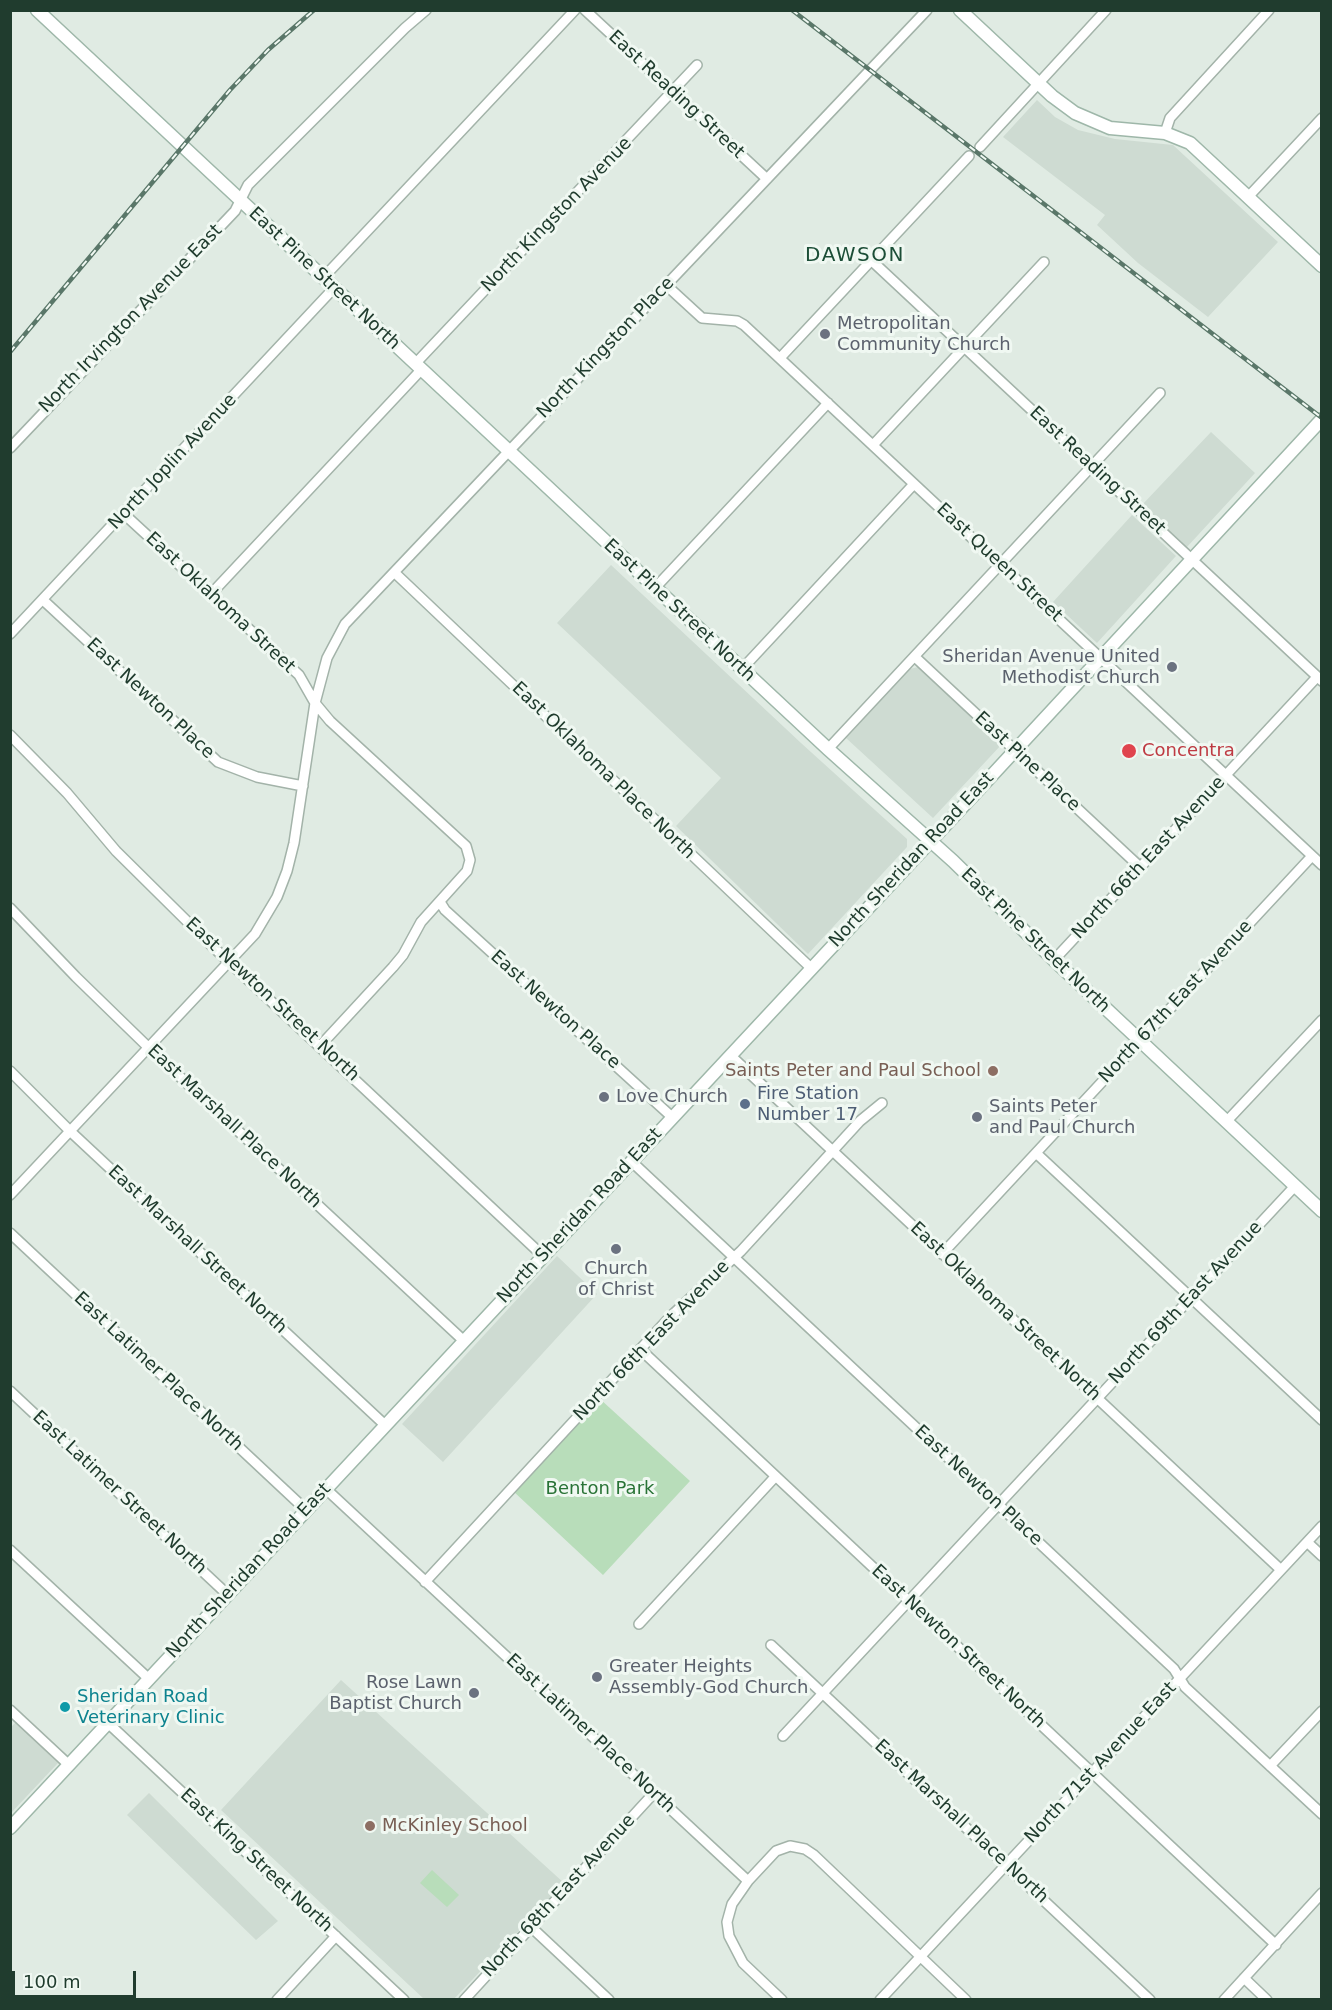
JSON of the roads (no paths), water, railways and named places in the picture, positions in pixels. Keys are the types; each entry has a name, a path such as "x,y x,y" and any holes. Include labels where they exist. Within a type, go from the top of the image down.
{"main road":[{"name":"East Pine Street North","path":"37,10 828,749 994,900 1054,960 1322,1211"},
{"path":"960,10 1065,106 1098,125 1121,130 1165,133 1190,143 1322,266"},
{"name":"North Sheridan Road East","path":"10,1828 1322,419"}],"street":[{"name":"North Irvington Avenue East","path":"10,448 233,212 248,185 405,28 426,10"},
{"path":"323,278 575,10"},
{"name":"East Reading Street","path":"585,10 767,179"},
{"name":"North Kingston Place","path":"10,1195 255,934 277,897 294,843 315,703 327,658 345,624 927,10"},
{"path":"980,147 1106,10"},
{"path":"1165,133 1170,118 1269,10"},
{"name":"North Kingston Avenue","path":"211,594 698,65"},
{"path":"1248,197 1322,118"},
{"path":"780,358 969,156"},
{"name":"East Reading Street","path":"872,261 1319,679"},
{"path":"873,445 1044,262"},
{"name":"East Queen Street","path":"666,285 702,318 742,323 1322,865"},
{"name":"North Joplin Avenue","path":"10,634 334,288"},
{"path":"828,749 1160,393"},
{"path":"655,588 828,403"},
{"path":"742,669 914,484"},
{"name":"East Oklahoma Street","path":"124,514 299,675 315,703 330,721 466,846 470,860 467,872 440,902"},
{"name":"East Oklahoma Place North","path":"395,573 811,968"},
{"name":"East Newton Place","path":"43,600 218,762 257,777 303,786"},
{"name":"East Pine Place","path":"915,657 1140,867"},
{"name":"North 66th East Avenue","path":"1054,960 1319,679"},
{"name":"East Newton Street North","path":"10,735 67,793 116,851 229,962 543,1256"},
{"name":"North 67th East Avenue","path":"942,1254 1312,856"},
{"path":"320,1046 393,967 403,955 422,922 440,902"},
{"name":"East Newton Place","path":"440,902 445,910 672,1118"},
{"name":"East Marshall Place North","path":"10,908 149,1048 464,1341"},
{"path":"1226,1122 1322,1020"},
{"name":"East Oklahoma Street North","path":"730,1055 1280,1569"},
{"name":"East Marshall Street North","path":"10,1071 71,1132 385,1425"},
{"name":"North 66th East Avenue","path":"425,1582 640,1349 733,1257 860,1121 882,1103"},
{"path":"1036,1152 1322,1420"},
{"name":"East Newton Place","path":"631,1161 1174,1668 1185,1688 1322,1814"},
{"name":"North 69th East Avenue","path":"783,1736 1295,1186"},
{"name":"East Latimer Place North","path":"10,1233 306,1510"},
{"name":"East Newton Street North","path":"640,1349 1276,1945"},
{"name":"East Latimer Street North","path":"10,1391 228,1594"},
{"path":"639,1624 775,1477"},
{"name":"East Latimer Place North","path":"326,1489 748,1881"},
{"name":"North 71st Avenue East","path":"880,2000 1280,1569 1322,1527"},
{"path":"1307,1542 1322,1556"},
{"path":"10,1550 149,1679"},
{"name":"East Marshall Place North","path":"771,1646 1150,2000"},
{"path":"10,1710 69,1765"},
{"path":"1270,1766 1322,1711"},
{"name":"East King Street North","path":"108,1723 404,2000"},
{"name":"North 68th East Avenue","path":"464,2000 654,1793"},
{"path":"782,2000 743,1963 729,1936 728,1915 732,1904 748,1881 776,1851 790,1846 805,1849 814,1855 966,2000"},
{"path":"1224,2000 1320,1897"},
{"path":"530,1926 609,2000"},
{"path":"277,2000 336,1936"},
{"path":"1244,1978 1267,2000"}],"railway":[{"path":"10,352 230,90 268,50 314,10"},
{"path":"792,10 1322,418"}],"place":[{"name":"Metropolitan Community Church","path":"825,334"},
{"name":"Sheridan Avenue United Methodist Church","path":"1172,667"},
{"name":"Concentra","path":"1129,751"},
{"name":"Saints Peter and Paul School","path":"993,1071"},
{"name":"Love Church","path":"604,1097"},
{"name":"Fire Station Number 17","path":"745,1104"},
{"name":"Saints Peter and Paul Church","path":"977,1117"},
{"name":"Church of Christ","path":"616,1249"},
{"name":"Greater Heights Assembly-God Church","path":"597,1677"},
{"name":"Rose Lawn Baptist Church","path":"474,1693"},
{"name":"Sheridan Road Veterinary Clinic","path":"65,1707"},
{"name":"McKinley School","path":"370,1826"}],"district":[{"name":"DAWSON","path":"855,256"}],"park label":[{"name":"Benton Park","path":"600,1489"}]}
